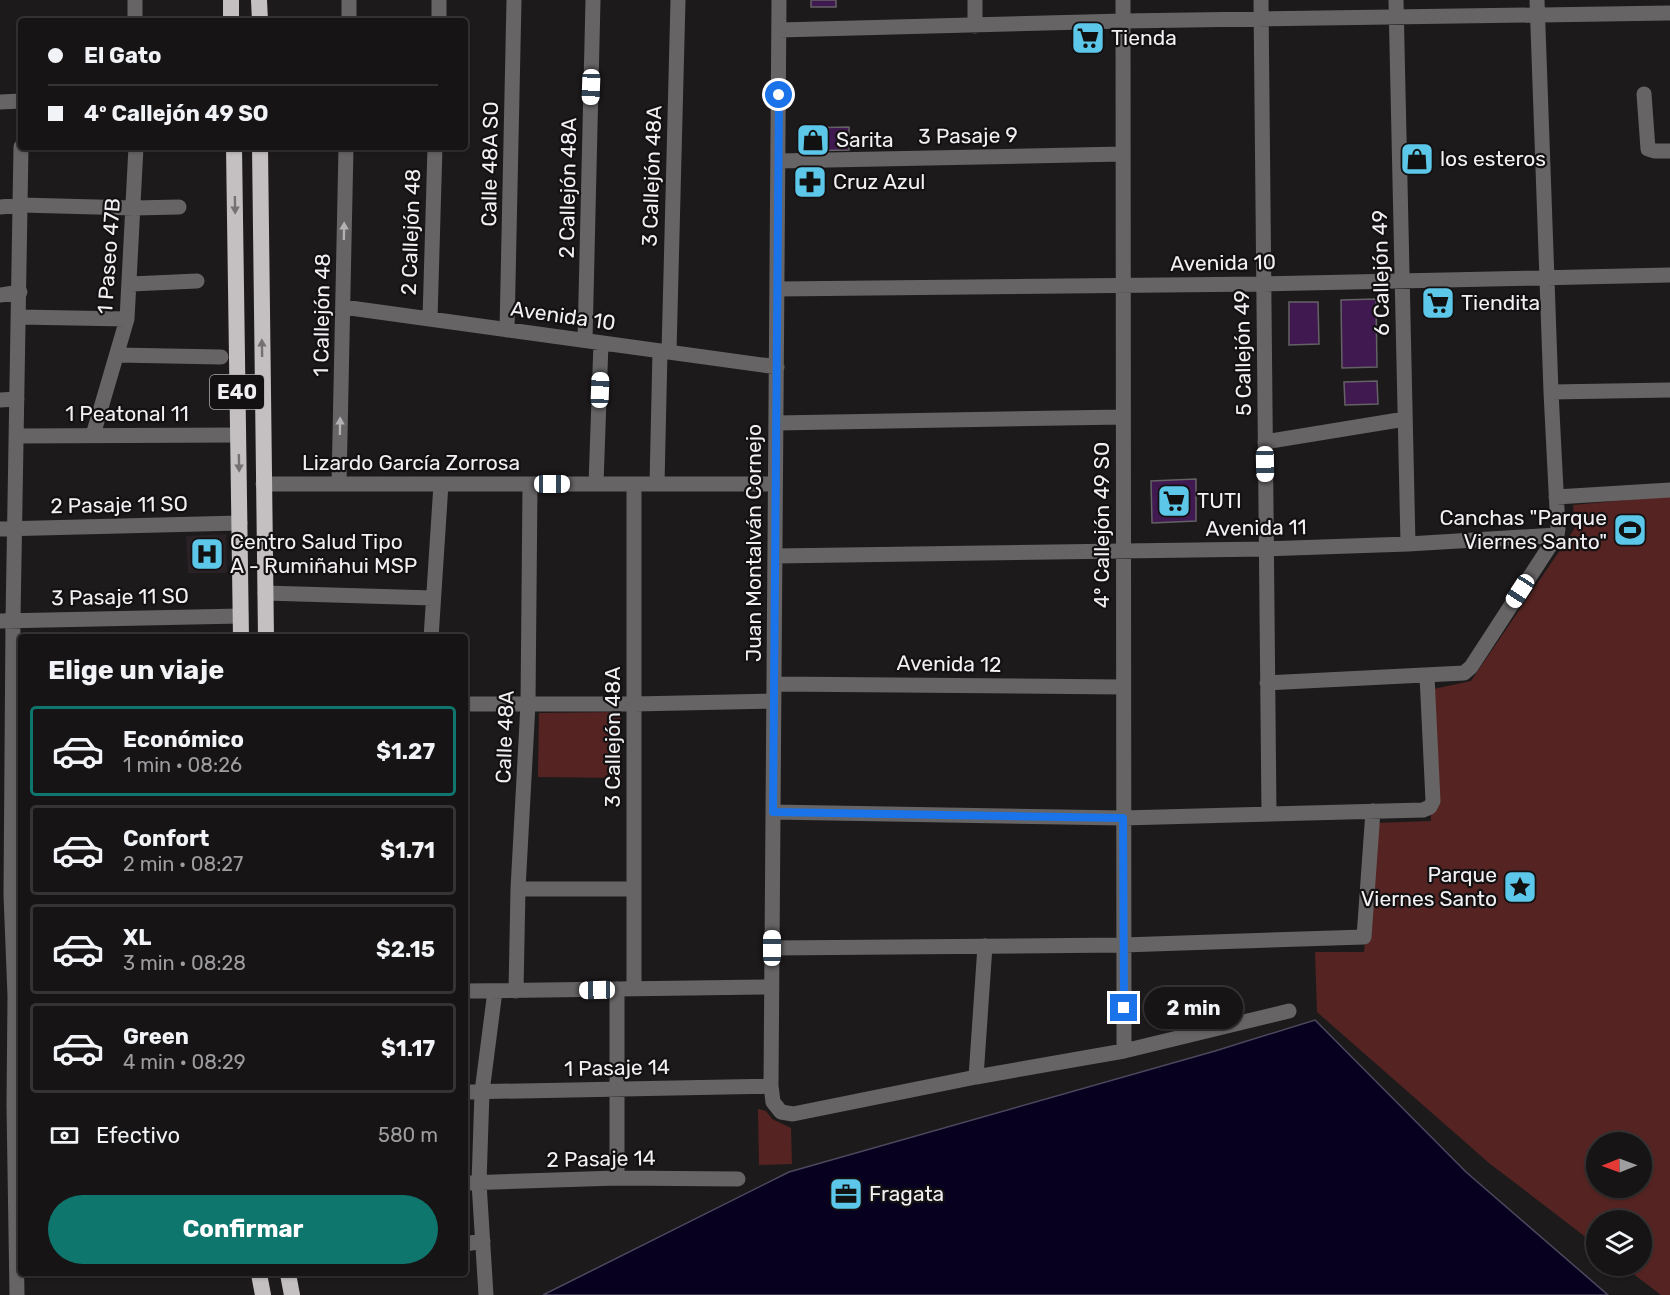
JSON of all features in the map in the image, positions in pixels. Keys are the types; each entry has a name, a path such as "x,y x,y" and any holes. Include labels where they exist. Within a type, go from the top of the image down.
{"highway":[{"path":"231,0 231,18"},
{"path":"259,0 260,18"},
{"name":"E40","path":"234,150 241,634"},
{"name":"E40","path":"260,150 266,634"},
{"path":"259,1276 263,1295"},
{"path":"288,1276 292,1295"}],"street":[{"path":"135,0 135,18"},
{"path":"349,0 349,18"},
{"path":"439,0 439,18"},
{"name":"Calle 48A SO","path":"507,330 514,0"},
{"name":"2 Callejón 48A","path":"585,340 593,0"},
{"name":"3 Callejón 48A","path":"657,484 678,0"},
{"name":"Juan Montalván Cornejo","path":"771,1086 779,0"},
{"path":"975,0 975,26"},
{"name":"4º Callejón 49 SO","path":"1123,0 1124,1051"},
{"name":"5 Callejón 49","path":"1261,0 1269,814"},
{"name":"6 Callejón 49","path":"1396,0 1408,544"},
{"path":"779,30 1397,17 1537,8 1670,13"},
{"path":"1267,683 1464,673 1471,667 1557,535 1537,8"},
{"path":"1644,94 1648,148 1654,151 1670,150"},
{"path":"0,102 18,101"},
{"path":"18,1161 12,996 16,895 6,853 16,800 17,715 6,621 7,529 16,436 21,150"},
{"name":"1 Paseo 47B","path":"93,435 127,319 131,284 136,150"},
{"name":"1 Callejón 48","path":"339,484 346,150"},
{"name":"2 Callejón 48","path":"430,319 435,150"},
{"name":"3 Pasaje 9","path":"778,160 1123,154"},
{"path":"0,207 21,205 179,207"},
{"name":"Avenida 10","path":"777,289 1263,284 1670,275"},
{"path":"131,284 197,281"},
{"path":"0,295 20,292"},
{"name":"Avenida 10","path":"343,307 777,367"},
{"path":"19,317 127,319"},
{"path":"596,484 602,343"},
{"path":"117,355 221,357"},
{"path":"1551,392 1670,390"},
{"path":"0,400 17,399"},
{"path":"776,423 1123,417"},
{"path":"1265,442 1406,418"},
{"name":"1 Peatonal 11","path":"16,436 238,435"},
{"name":"Lizardo García Zorrosa","path":"263,484 776,484"},
{"path":"431,634 441,484"},
{"name":"Calle 48A","path":"516,991 518,889 528,704 530,484"},
{"name":"3 Callejón 48A","path":"634,484 634,989"},
{"path":"1556,497 1670,490"},
{"name":"2 Pasaje 11 SO","path":"7,529 240,523"},
{"name":"Avenida 11","path":"775,556 1266,549 1408,544 1557,535"},
{"path":"265,593 433,598"},
{"name":"3 Pasaje 11 SO","path":"6,621 241,616"},
{"path":"773,812 1123,818 1423,810 1430,807 1432,801 1427,676"},
{"name":"Avenida 12","path":"774,684 1123,687"},
{"path":"468,704 774,701"},
{"path":"772,948 1123,945 1364,937 1373,811"},
{"path":"518,889 634,889"},
{"path":"976,1077 985,946"},
{"path":"468,991 771,987"},
{"path":"616,1178 617,989"},
{"path":"486,1295 483,1241 472,1183 495,991"},
{"path":"771,1086 773,1102 781,1112 793,1114 976,1077 1124,1051 1289,1011"},
{"name":"1 Pasaje 14","path":"468,1092 771,1086"},
{"name":"2 Pasaje 14","path":"472,1183 616,1178 738,1179"},
{"path":"0,1214 18,1216"},
{"path":"468,1244 483,1241"},
{"path":"16,1295 18,1242"}],"shaded area":[{"name":"Parque Viernes Santo","path":"1670,496 1670,1295 1661,1295 1636,1276 1652,1276 1652,1210 1586,1210 1586,1237 1489,1163 1317,1012 1315,952 1364,952 1377,823 1431,821 1429,690 1471,681 1575,528 1573,505"},
{"name":"Centro Salud Tipo A - Rumiñahui MSP","path":"226,534 227,573 188,573 186,536"},
{"path":"621,712 621,778 538,777 539,713"},
{"path":"1315,1020 1466,1172 1608,1295 543,1295 789,1172 1215,1051"},
{"path":"758,1109 766,1111 772,1119 791,1128 792,1164 759,1165"}],"building":[{"path":"811,0 836,0 836,7 811,7"},
{"path":"849,127 849,150 799,151 799,128"},
{"name":"Cruz Azul","path":"798,171 823,171 823,193 798,193"},
{"path":"1376,299 1377,367 1342,368 1341,300"},
{"path":"1289,302 1318,302 1319,344 1289,345"},
{"path":"1377,381 1378,404 1345,405 1344,382"},
{"name":"TUTI","path":"1196,479 1196,521 1152,523 1151,481"}],"place":[{"name":"Tienda","path":"1088,38"},
{"name":"Sarita","path":"813,140"},
{"name":"los esteros","path":"1417,159"},
{"name":"Cruz Azul","path":"810,182"},
{"name":"Tiendita","path":"1438,303"},
{"name":"TUTI","path":"1174,501"},
{"name":"Canchas \"Parque Viernes Santo\"","path":"1630,530"},
{"name":"Centro Salud Tipo A - Rumiñahui MSP","path":"207,554"},
{"name":"Parque Viernes Santo","path":"1520,887"},
{"name":"Fragata","path":"846,1194"}],"route":[{"path":"779,95 773,812 1123,818 1124,1008"}]}
